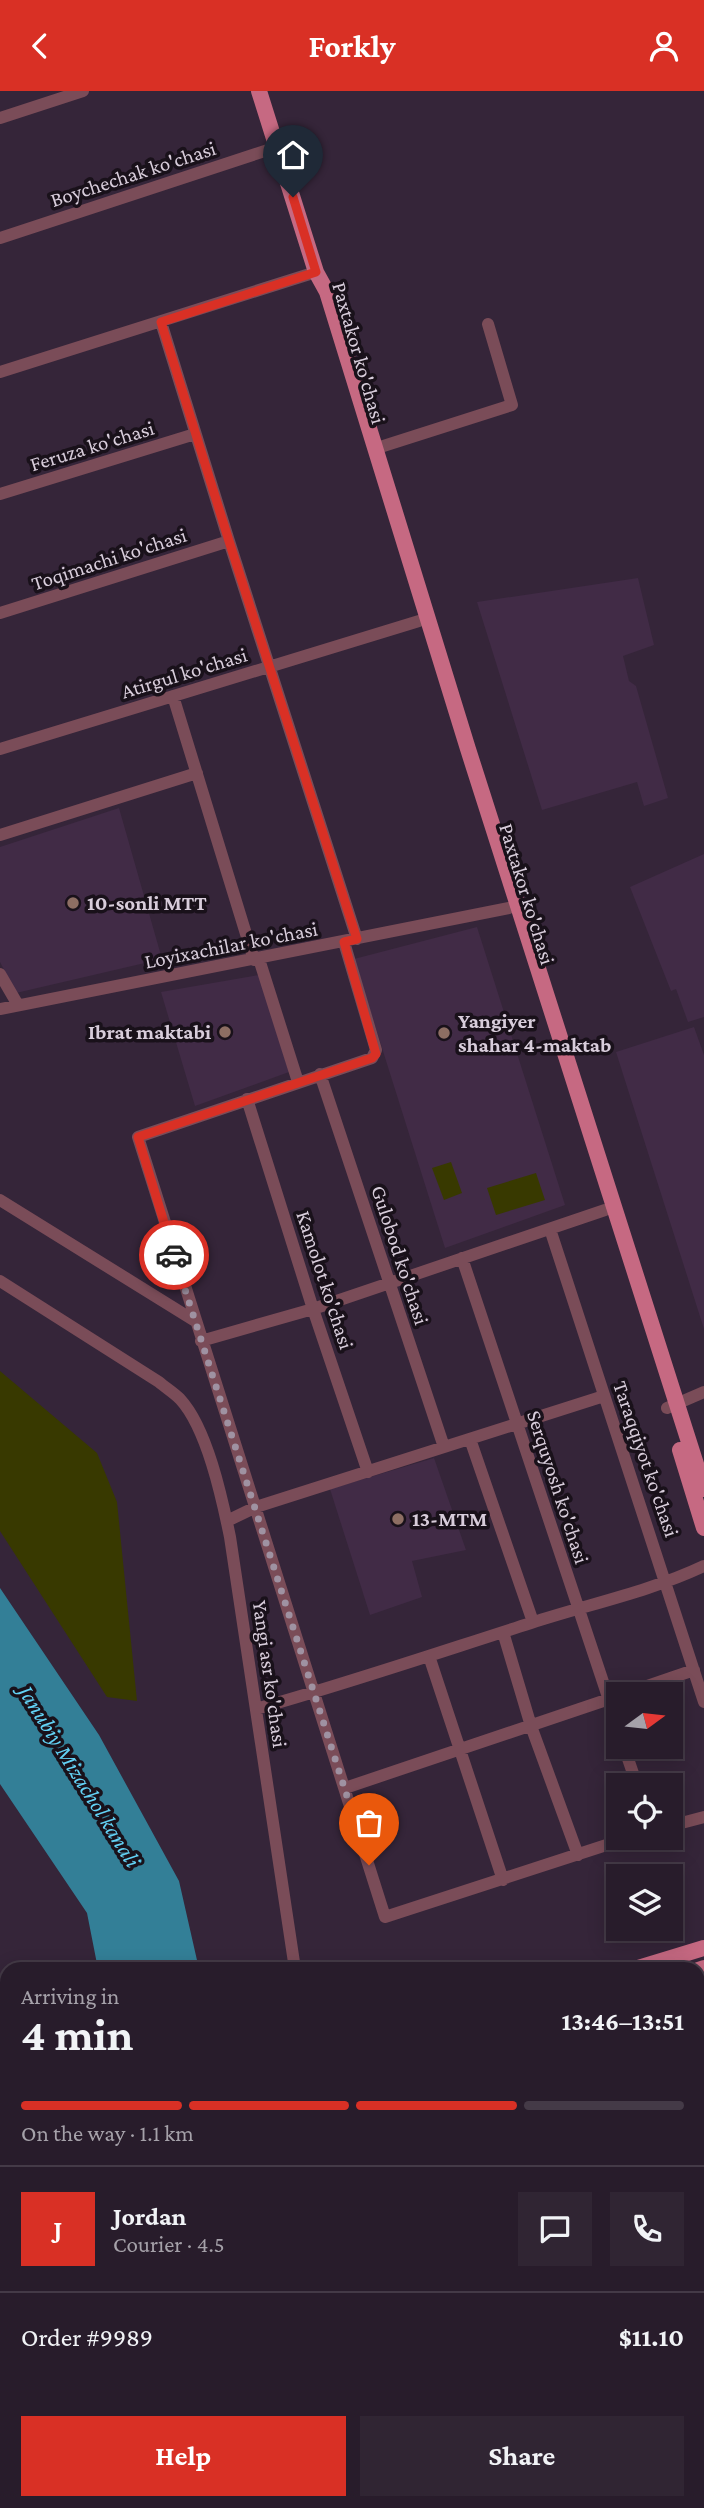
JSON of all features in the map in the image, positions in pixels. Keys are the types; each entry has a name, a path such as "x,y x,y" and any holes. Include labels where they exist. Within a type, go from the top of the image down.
{"main road":[{"name":"Paxtakor ko'chasi","path":"259,91 316,272 327,292 672,1406 704,1528"},
{"name":"Paxtakor ko'chasi","path":"316,272 317,295 605,1210 672,1406 704,1489"},
{"path":"658,1962 704,1948"}],"street":[{"path":"0,118 83,91"},
{"name":"Boychechak ko'chasi","path":"0,238 277,147"},
{"path":"0,372 316,272"},
{"path":"161,322 351,941 376,1054 372,1058 247,1098"},
{"path":"374,449 512,405 488,324"},
{"name":"Feruza ko'chasi","path":"0,494 195,434"},
{"name":"Toqimachi ko'chasi","path":"0,614 229,541"},
{"name":"Atirgul ko'chasi","path":"0,749 419,621"},
{"path":"173,696 256,960 298,1081"},
{"path":"0,835 197,773"},
{"name":"Loyixachilar ko'chasi","path":"0,1009 509,908"},
{"path":"0,974 18,1005"},
{"name":"Gulobod ko'chasi","path":"320,1074 444,1447"},
{"name":"Yangi asr ko'chasi","path":"247,1098 138,1137 385,1917 503,1880"},
{"name":"Kamolot ko'chasi","path":"247,1098 313,1309 368,1472"},
{"path":"0,1200 195,1321"},
{"path":"201,1341 313,1309 605,1210"},
{"name":"Taraqqiyot ko'chasi","path":"550,1229 704,1702"},
{"name":"Serquyosh ko'chasi","path":"462,1258 578,1609 607,1682"},
{"name":"Yangi asr ko'chasi","path":"0,1281 159,1382 180,1399 193,1417 213,1468 227,1521 294,1962"},
{"path":"672,1406 704,1392"},
{"path":"227,1521 256,1507 604,1396"},
{"path":"470,1439 533,1622"},
{"path":"256,1709 667,1583 704,1566"},
{"path":"503,1632 531,1726 578,1855"},
{"path":"429,1655 503,1880 606,1845"},
{"path":"659,1682 694,1670"},
{"path":"345,1788 606,1700"},
{"path":"683,1823 704,1817"}],"shaded area":[{"path":"638,578 654,645 623,656 629,681 636,686 668,798 644,806 637,782 542,810 477,602"},
{"name":"10-sonli MTT","path":"119,808 162,959 16,993 0,962 0,847"},
{"path":"704,854 704,1017 688,1022 676,989 671,991 630,887"},
{"name":"Yangiyer shahar 4-maktab","path":"477,927 565,1205 445,1248 354,959"},
{"name":"Ibrat maktabi","path":"259,975 289,1072 195,1106 161,992"},
{"path":"694,1027 704,1055 704,1329 616,1052"},
{"path":"451,1162 462,1193 444,1200 432,1168"},
{"path":"536,1173 545,1200 496,1215 487,1188"},
{"path":"0,1371 97,1453 117,1502 137,1701 107,1697 0,1531"},
{"name":"13-MTM","path":"434,1458 466,1550 412,1561 422,1597 370,1615 330,1489"}],"water":[{"name":"Janubiy Mizachol kanali","path":"0,1588 99,1735 179,1881 197,1962 97,1962 87,1913 0,1784"}],"way so far":[{"path":"174,1255 369,1865"}],"place":[{"name":"10-sonli MTT","path":"73,903"},
{"name":"Ibrat maktabi","path":"225,1032"},
{"name":"Yangiyer shahar 4-maktab","path":"444,1033"},
{"name":"13-MTM","path":"398,1519"}],"route":[{"path":"174,1255 138,1137 372,1058 376,1054 344,942 357,939 161,322 316,272 293,197"}]}
